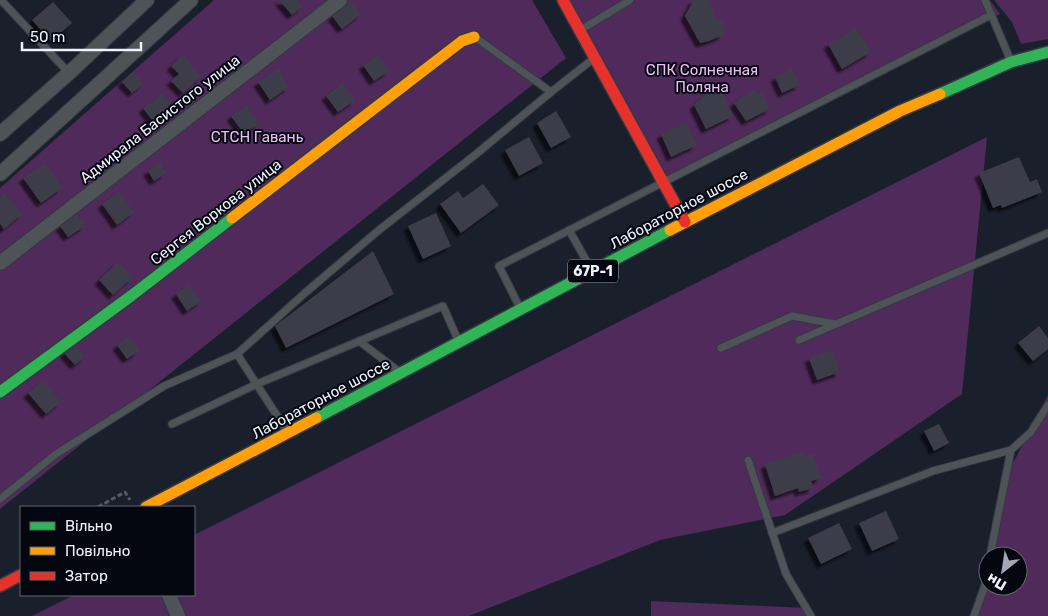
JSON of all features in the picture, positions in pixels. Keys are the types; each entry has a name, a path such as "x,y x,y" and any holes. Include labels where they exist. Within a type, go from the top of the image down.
{"main road":[{"path":"563,0 685,222"},
{"name":"Сергея Воркова улица","path":"0,392 131,296 462,41 474,37"},
{"name":"Лабораторное шоссе","path":"148,506 685,222 900,111 1011,62 1048,52"},
{"path":"0,586 20,576"}],"street":[{"path":"0,134 147,0"},
{"path":"0,174 191,0"},
{"name":"Адмирала Басистого улица","path":"0,263 340,0"},
{"path":"169,596 178,616"}],"lane":[{"path":"1,0 69,73"},
{"path":"580,31 630,0"},
{"path":"985,0 1011,62"},
{"path":"521,310 499,266 991,15"},
{"path":"474,37 550,92"},
{"path":"0,499 56,454 164,386 237,354 379,230 595,57"},
{"path":"569,230 592,272"},
{"path":"799,340 1048,233"},
{"path":"172,424 257,384 443,306 459,343"},
{"path":"721,348 792,316 835,324"},
{"path":"359,341 401,373"},
{"path":"237,354 288,433"},
{"path":"772,533 933,471 1011,450 1031,432 1048,405"},
{"path":"992,546 1011,450"},
{"path":"748,460 786,574 812,616"},
{"path":"974,616 981,596"}],"path":[{"path":"100,506 125,492 133,506"}],"green space":[{"name":"СТСН Гавань","path":"214,0 532,0 566,58 0,509 0,188"},
{"name":"СПК Солнечная Поляна","path":"568,0 990,0 1000,14 669,183"},
{"path":"994,0 1048,0 1048,39 1021,44 1012,22"},
{"path":"987,137 962,394 785,515 660,540 469,616 32,616 72,596 195,596 195,534"},
{"path":"1048,395 1048,616 973,616 978,595 1028,596 1028,546 990,546 1007,475"},
{"path":"651,601 808,608 812,616 651,616"}],"building":[{"path":"279,0 298,0 303,6 292,15"},
{"path":"692,0 710,0 714,15 724,24 723,35 700,43 685,16"},
{"path":"350,1 361,14 342,29 332,16"},
{"path":"53,2 72,23 51,41 32,20"},
{"path":"856,28 871,52 842,69 828,44"},
{"path":"183,55 201,76 183,93 171,81 179,74 171,66"},
{"path":"378,55 389,71 374,81 363,65"},
{"path":"278,69 289,87 270,100 258,82"},
{"path":"792,69 800,85 782,93 775,77"},
{"path":"133,72 143,84 132,93 122,82"},
{"path":"343,83 355,100 338,112 326,96"},
{"path":"720,88 733,116 706,129 694,105 705,95"},
{"path":"752,90 763,94 770,109 746,121 734,103"},
{"path":"163,94 175,110 155,124 143,108"},
{"path":"246,106 259,123 244,134 231,116"},
{"path":"556,111 571,137 551,148 537,123"},
{"path":"686,123 697,145 671,157 661,134"},
{"path":"529,137 543,163 519,176 505,150"},
{"path":"1019,157 1030,182 1037,179 1042,192 1002,208 1001,205 993,208 979,173"},
{"path":"45,163 62,188 41,203 23,178"},
{"path":"160,163 166,173 154,181 148,171"},
{"path":"483,184 499,205 461,233 440,204 458,191 463,198"},
{"path":"119,192 134,212 117,225 102,204"},
{"path":"5,194 22,214 4,229 0,224 0,198"},
{"path":"436,213 451,246 423,259 408,226"},
{"path":"77,214 85,226 68,237 60,226"},
{"path":"373,251 394,294 286,348 275,326"},
{"path":"118,262 133,277 113,295 99,280"},
{"path":"189,285 201,301 187,311 176,294"},
{"path":"1039,326 1048,338 1048,349 1033,361 1018,343"},
{"path":"129,337 139,351 127,359 117,345"},
{"path":"74,344 85,357 75,365 64,353"},
{"path":"832,350 840,372 817,380 809,358"},
{"path":"43,381 61,402 46,414 28,393"},
{"path":"939,424 949,443 934,451 924,431"},
{"path":"803,452 804,457 813,454 821,478 811,481 813,488 799,492 798,488 775,496 765,464"},
{"path":"886,511 899,539 872,551 859,523"},
{"path":"839,523 852,549 821,564 808,538"}],"traffic: fast":[{"path":"940,94 1011,62 1048,52"},
{"path":"0,392 131,296 232,218"},
{"path":"316,418 670,230"}],"traffic: slow":[{"path":"232,218 462,41 474,37"},
{"path":"670,230 900,111 940,94"},
{"path":"148,506 316,418"}],"traffic: jam":[{"path":"563,0 685,222"},
{"path":"0,586 20,576"}]}
